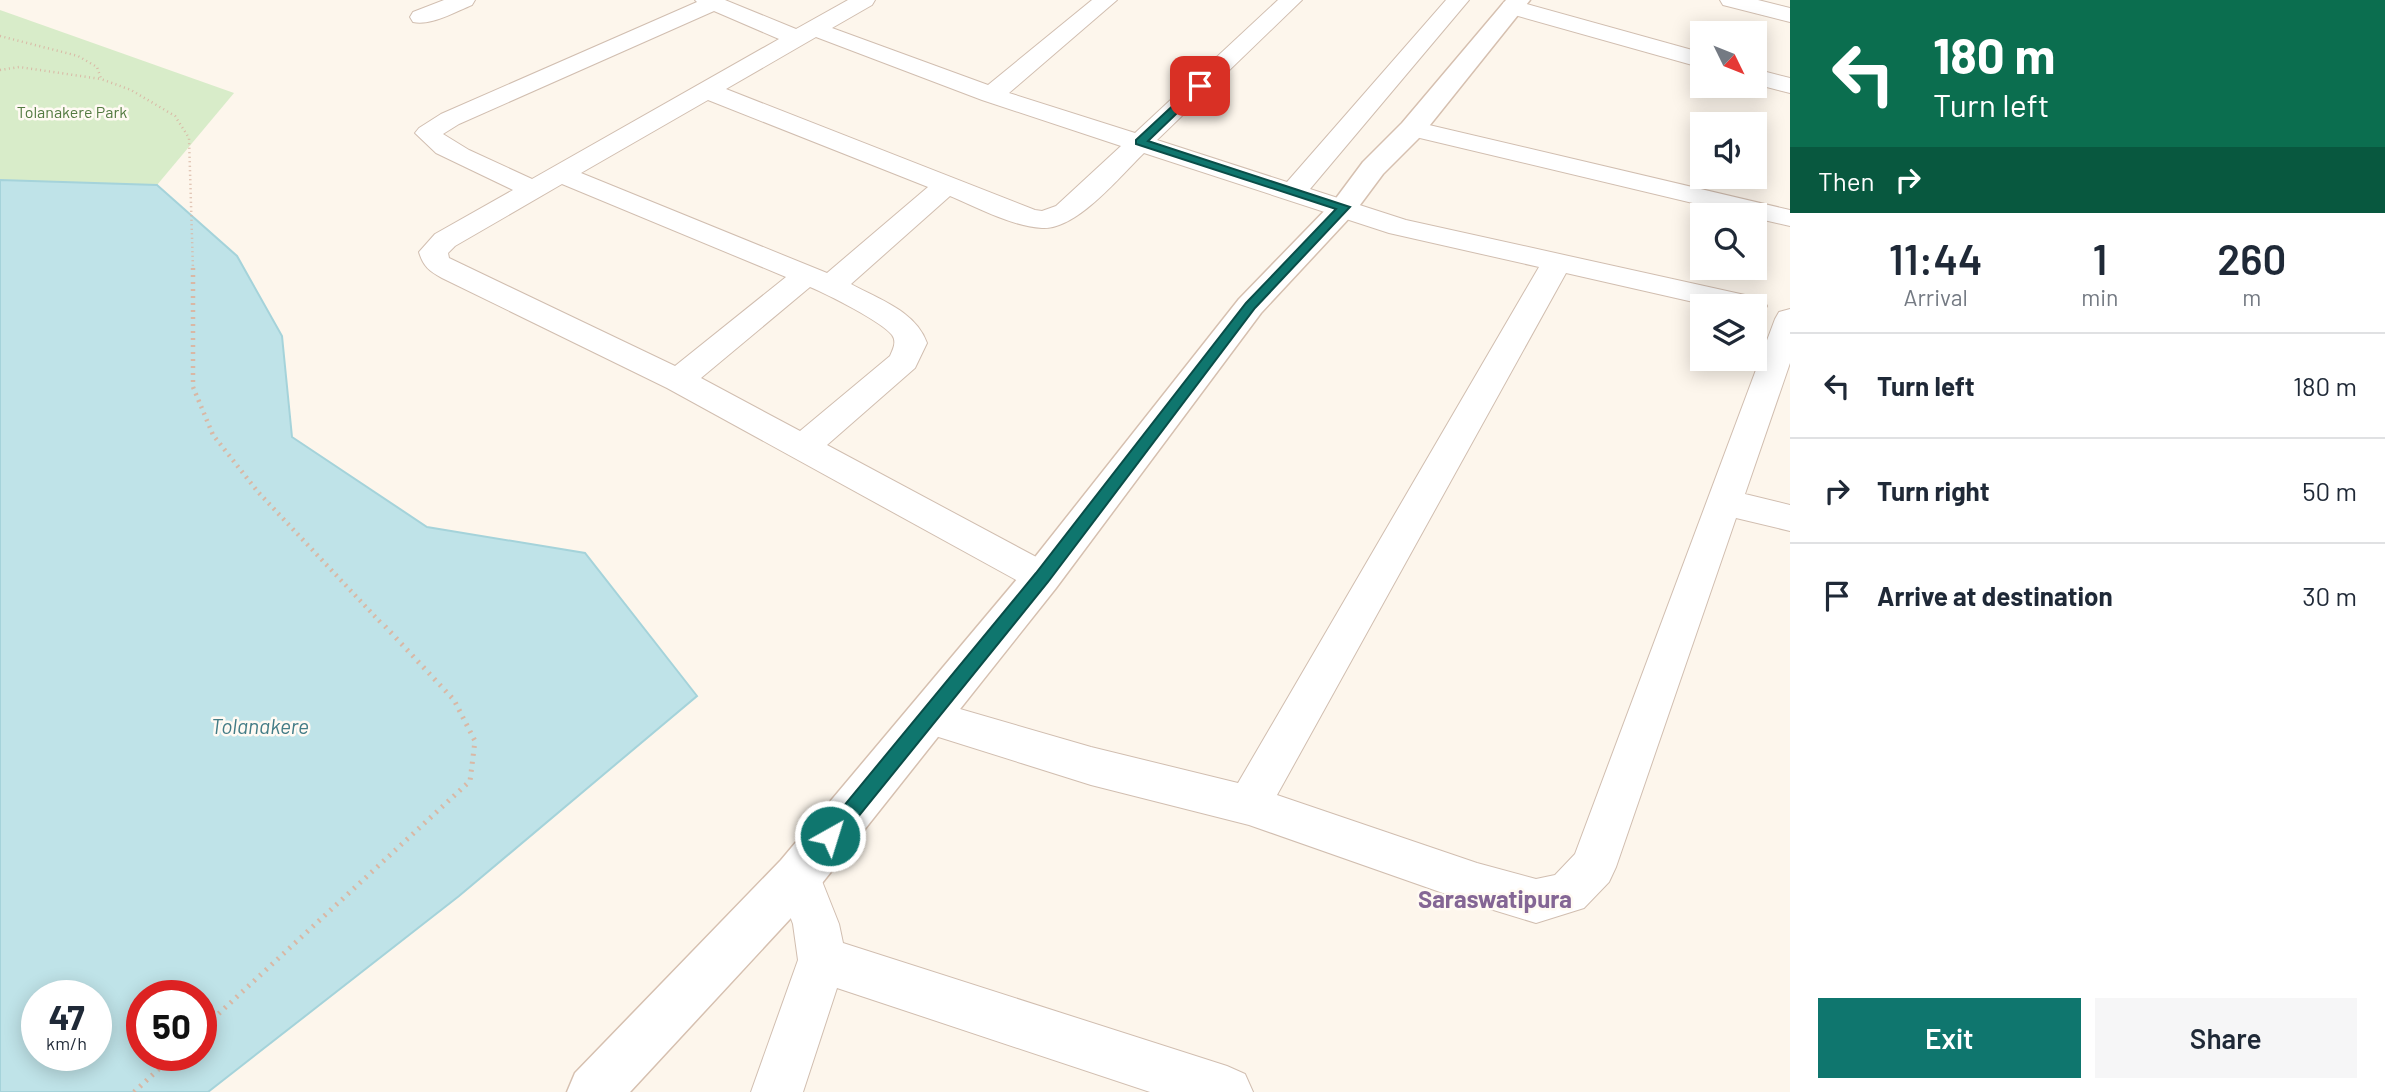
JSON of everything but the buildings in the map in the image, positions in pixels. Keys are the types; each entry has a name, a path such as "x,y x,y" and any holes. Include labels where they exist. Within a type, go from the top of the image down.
{"main road":[{"path":"594,1092 798,876 1042,578 1250,306 1344,207 1373,168 1412,129 1515,3"}],"street":[{"path":"421,17 464,0"},
{"path":"864,0 445,240 433,252 436,262 678,380 1042,578"},
{"path":"991,95 1106,0"},
{"path":"705,90 1030,218 1045,220 1066,212 1291,0"},
{"path":"1294,191 1458,0"},
{"path":"1731,0 1790,16"},
{"path":"533,189 456,154 432,139 428,133 450,119 710,2 1440,238 1694,294"},
{"path":"1515,3 1690,57"},
{"path":"1768,80 1790,86"},
{"path":"1412,129 1790,218"},
{"path":"558,173 819,280 890,318 907,331 911,343 904,361 803,447"},
{"path":"678,380 947,185"},
{"path":"1249,806 1556,264"},
{"path":"929,717 1091,766 1249,806 1477,884 1536,901 1568,893 1593,867 1790,317 1767,311"},
{"path":"1724,502 1790,518"},
{"path":"777,1092 822,960 816,924 798,876"},
{"path":"822,960 1207,1089"}],"path":[{"path":"0,36 78,56 97,66 101,79"},
{"path":"0,70 19,67 101,79 131,90 175,116 188,138 193,240 193,387 213,435 258,492 454,700 475,741 470,781 217,1015"},
{"path":"134,1092 157,1071"}],"green space":[{"name":"Tolanakere Park","path":"0,10 234,93 157,185 0,180"}],"water":[{"name":"Tolanakere","path":"0,180 157,185 237,256 282,336 292,437 427,527 585,553 697,696 459,896 208,1092 0,1092"}],"district":[{"name":"Saraswatipura","path":"1495,898"}],"route":[{"path":"830,836 1042,578 1250,306 1344,207 1140,142 1200,86"}]}
